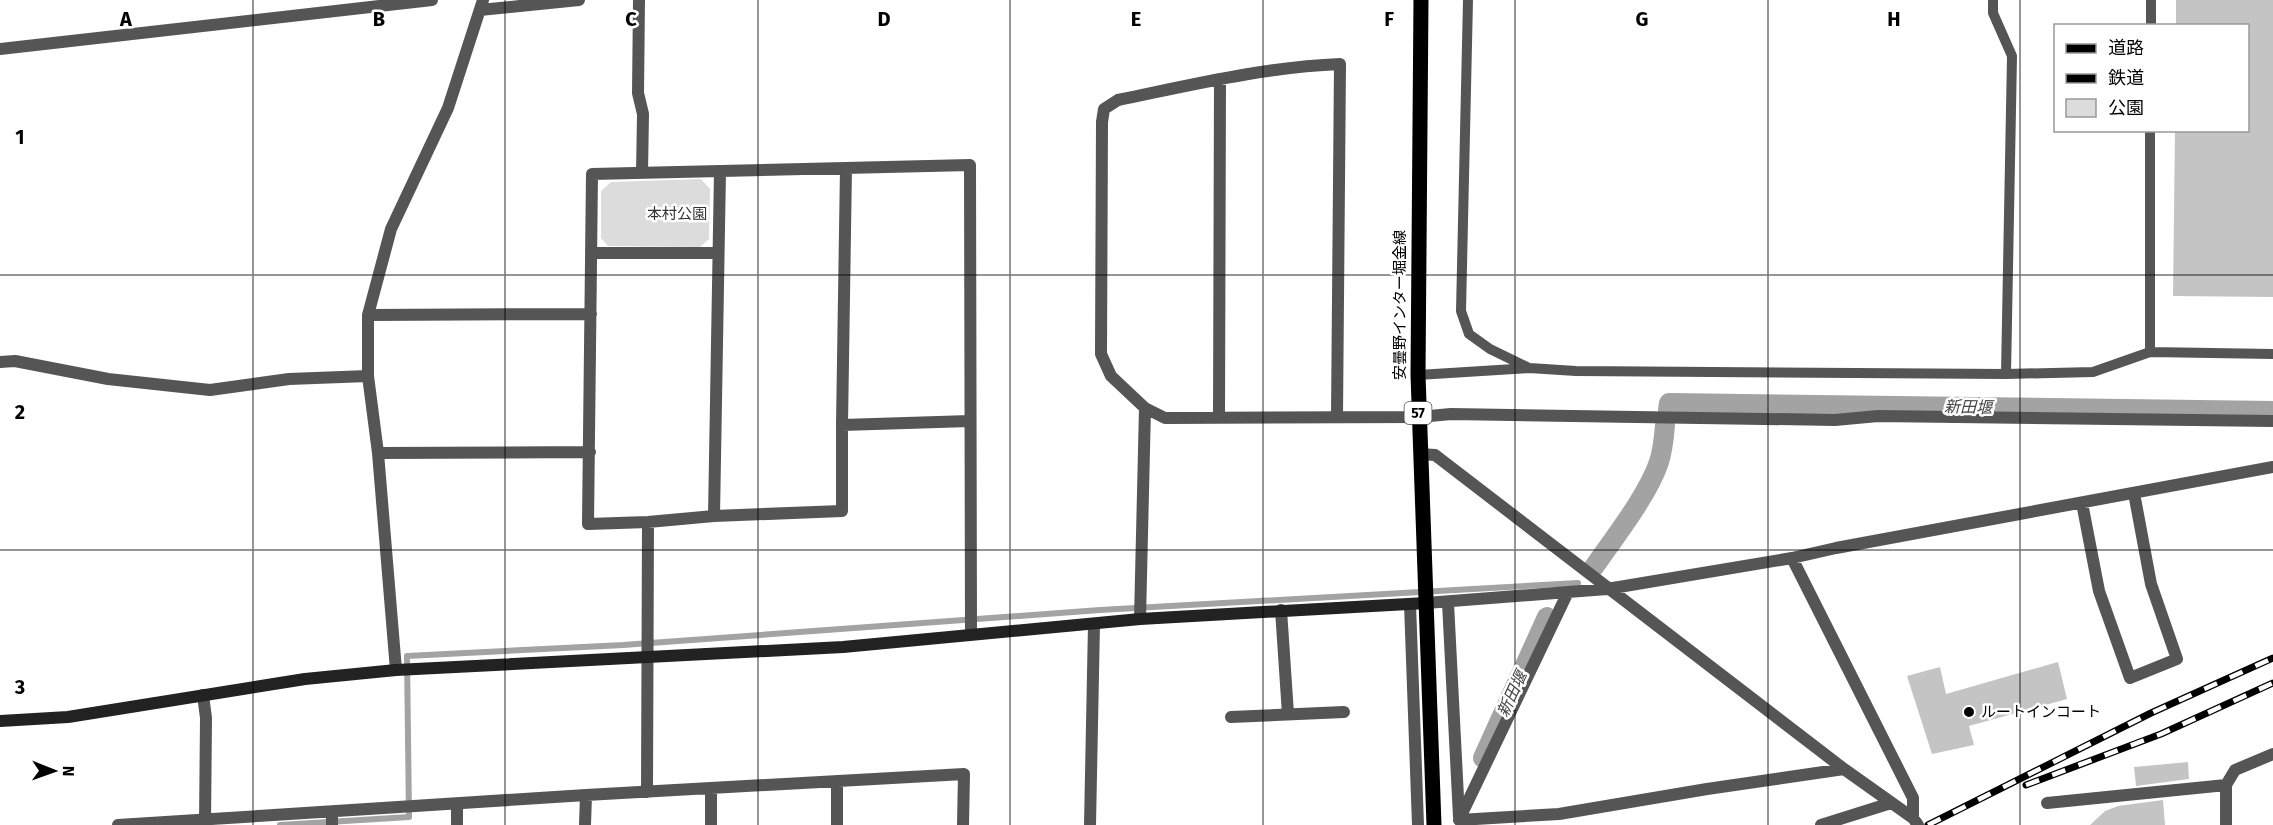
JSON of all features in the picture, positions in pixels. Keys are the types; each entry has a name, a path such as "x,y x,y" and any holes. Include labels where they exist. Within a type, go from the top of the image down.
{"main road":[{"name":"安曇野インター堀金線","path":"1421,0 1418,604 1434,825"}],"street":[{"path":"0,49 432,0"},
{"path":"396,670 378,453 368,376 368,315 391,229 448,108 481,5 579,0"},
{"path":"639,0 638,93 643,114 642,173"},
{"path":"1337,417 1340,64 1302,66 1220,79 1118,100 1104,109 1102,122 1101,354 1111,376 1145,408 1165,418 1419,417 1450,414 1835,420 1878,416 2273,421"},
{"path":"1219,417 1220,79"},
{"path":"846,168 842,511 588,524 592,174 970,165 972,633"},
{"path":"714,516 720,171"},
{"path":"592,253 718,253"},
{"path":"368,315 591,314"},
{"path":"0,362 15,361 108,379 210,390 289,379 368,376"},
{"path":"1140,619 1145,408"},
{"path":"842,425 970,422"},
{"path":"378,453 590,452"},
{"path":"1419,454 1436,455 1607,589 1844,770 1916,822"},
{"path":"0,722 68,717 305,679 396,670 843,647 972,633 1140,619 1448,603 1607,589 1792,558 2273,467"},
{"path":"2082,502 2099,591 2130,678 2177,659 2151,584 2134,493"},
{"path":"647,792 648,522"},
{"path":"1792,558 1913,798 1916,822"},
{"path":"1459,823 1568,592"},
{"path":"1448,603 1459,823"},
{"path":"1418,604 1418,825"},
{"path":"1281,610 1288,714"},
{"path":"1090,825 1094,624"},
{"path":"203,695 206,718 205,822"},
{"path":"1231,717 1344,712"},
{"path":"2226,825 2226,785 2235,770 2273,754"},
{"path":"1459,823 1559,814 1707,789 1844,770"},
{"path":"118,825 205,822 586,795 964,774 963,825"},
{"path":"837,781 837,825"},
{"path":"2047,803 2226,785"},
{"path":"711,789 711,825"},
{"path":"585,825 586,795"},
{"path":"1821,825 1891,803"},
{"path":"457,804 457,825"},
{"path":"332,812 332,825"}],"lane":[{"path":"1468,0 1461,311 1469,334 1490,349 1529,368"},
{"path":"1993,0 1993,13 2012,56 2006,374"},
{"path":"2151,0 2151,24"},
{"path":"2150,132 2150,352"},
{"path":"1418,375 1529,368 1576,371 2006,374 2093,372 2150,352 2273,354"}],"green space":[{"name":"本村公園","path":"701,179 710,189 709,239 700,247 608,246 601,238 601,191 611,182"}],"building":[{"path":"2176,0 2273,0 2273,297 2173,296 2175,132 2249,132 2249,24 2176,24"},
{"name":"ルートインコート","path":"2058,662 2067,699 1969,726 1974,745 1932,754 1907,676 1940,667 1946,694"},
{"path":"2188,762 2189,779 2136,786 2134,767"},
{"path":"2163,800 2165,825 2090,825 2105,811 2118,806"}],"waterway":[{"name":"新田堰","path":"1668,410 1669,403 2273,411"},
{"name":"新田堰","path":"1594,567 1630,516 1654,475 1661,453 1665,425"},
{"path":"280,825 409,817 407,656 623,645 1100,610 1578,583"},
{"name":"新田堰","path":"1483,758 1547,617"}],"railway":[{"path":"1928,825 2151,713 2273,658"},
{"path":"2026,785 2161,734 2273,683"}],"place":[{"name":"ルートインコート","path":"1969,712"}]}
